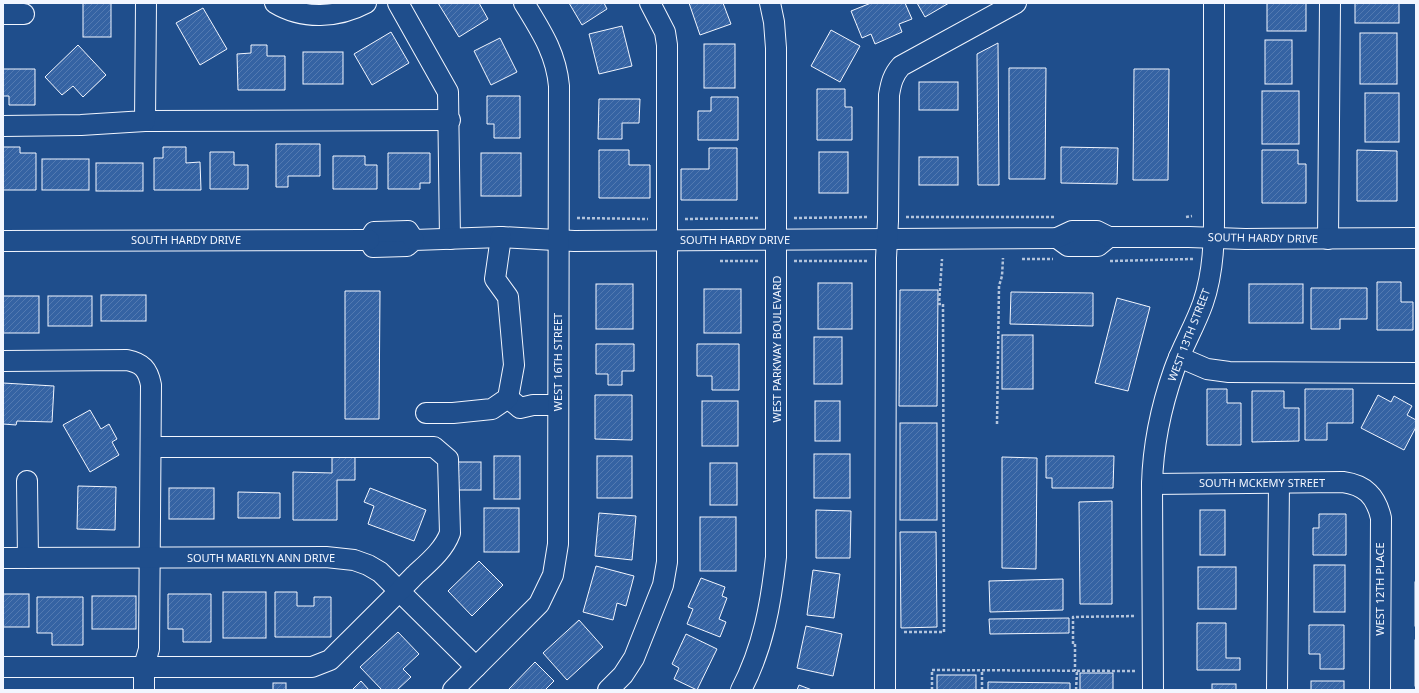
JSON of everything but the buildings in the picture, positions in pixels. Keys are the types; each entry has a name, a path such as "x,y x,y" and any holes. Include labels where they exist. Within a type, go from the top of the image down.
{"street":[{"path":"145,121 146,3"},
{"path":"275,3 293,11 322,15 338,13 366,3"},
{"path":"398,3 445,85 450,100 450,239"},
{"name":"WEST 16TH STREET","path":"453,690 539,604 553,575 558,544 558,74 551,51 524,3"},
{"path":"608,690 623,675 634,658 663,585 666,573 668,240 667,45 665,32 650,3"},
{"path":"885,690 889,95 894,73 901,66 1016,3"},
{"name":"WEST 13TH STREET","path":"1152,690 1152,484 1157,432 1167,392 1179,357 1199,314 1208,286 1214,238 1214,3"},
{"path":"1328,239 1330,3"},
{"name":"WEST PARKWAY BOULEVARD","path":"740,690 752,666 766,623 776,557 776,41 773,4"},
{"path":"3,14 24,14"},
{"path":"3,126 145,121 450,120"},
{"name":"SOUTH HARDY DRIVE","path":"3,241 370,240 374,232 408,231 414,240 500,237 668,240 1057,238 1072,231 1097,231 1109,237 1328,239 1416,238"},
{"path":"426,412 453,413 492,409 508,398 514,366 508,297 495,279 500,237"},
{"path":"1179,357 1206,369 1228,372 1416,373"},
{"path":"3,361 126,360 140,364 149,375 151,385 149,649 144,666 144,690"},
{"path":"508,398 520,408 533,405 558,405"},
{"path":"3,667 312,667 321,665 330,660 400,591 442,548 450,533 448,459 434,447 151,447"},
{"path":"27,480 28,558"},
{"name":"SOUTH MCKEMY STREET","path":"1152,484 1343,482 1362,487 1369,492"},
{"path":"1277,690 1279,483"},
{"name":"WEST 12TH PLACE","path":"1369,492 1375,500 1381,518 1380,690"},
{"name":"SOUTH MARILYN ANN DRIVE","path":"3,558 340,558 368,565 380,572 476,667"}],"path":[{"path":"1180,217 1192,216"},
{"path":"790,218 876,217"},
{"path":"904,217 1062,217"},
{"path":"573,218 651,219"},
{"path":"680,219 760,218"},
{"path":"897,632 944,632 943,304 939,304 942,258"},
{"path":"997,424 999,286 1002,276 1003,258"},
{"path":"792,261 869,261"},
{"path":"1076,690 1072,617 1137,616"},
{"path":"932,690 932,670 1136,671"},
{"path":"982,670 982,690"}]}
